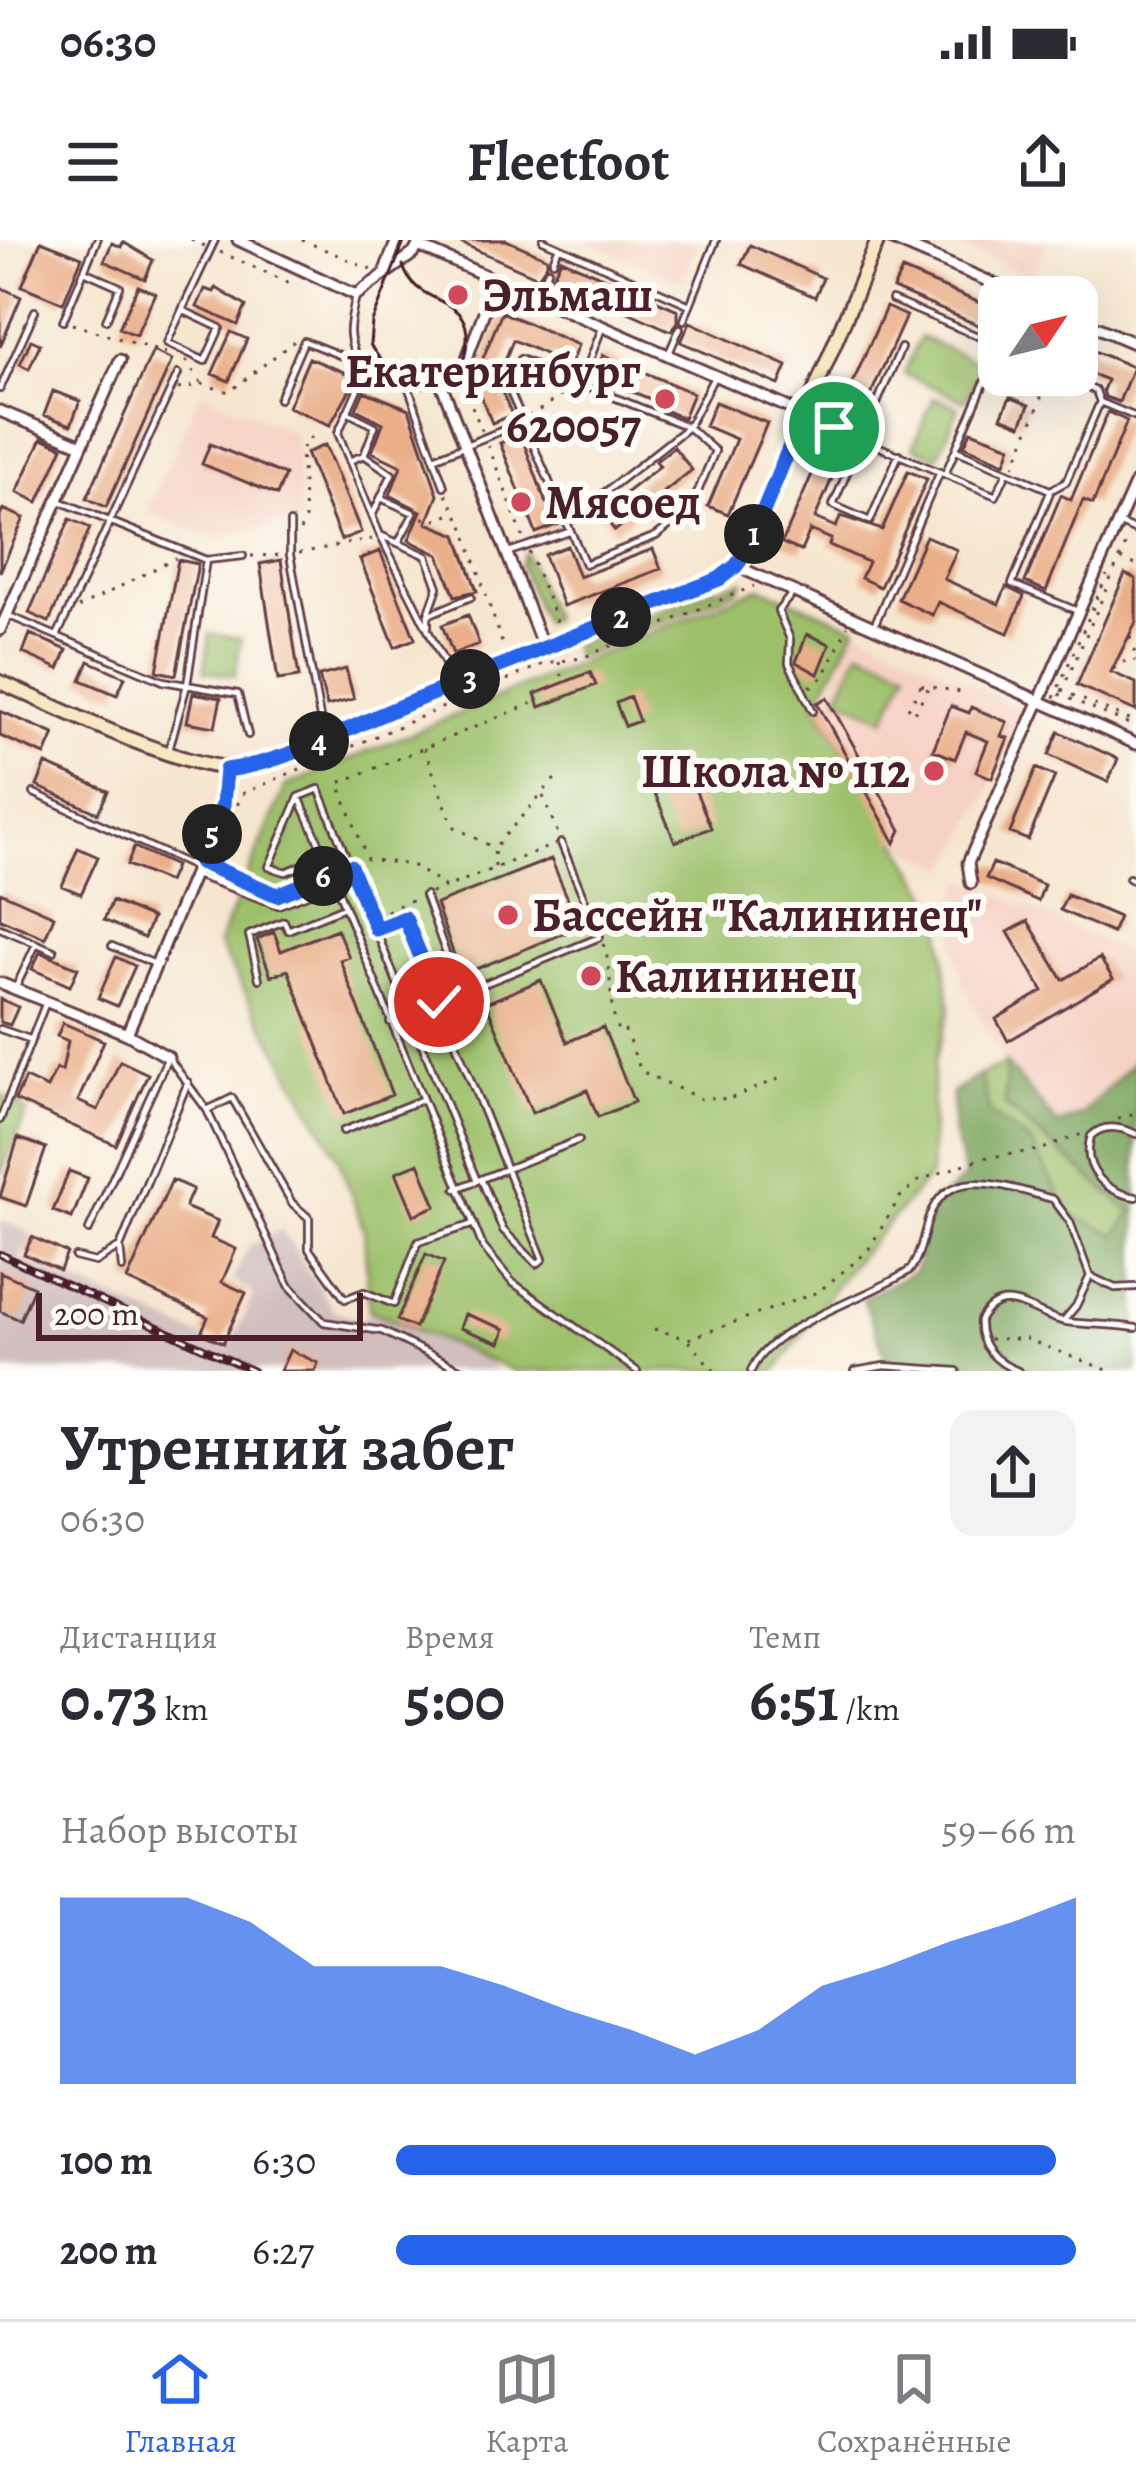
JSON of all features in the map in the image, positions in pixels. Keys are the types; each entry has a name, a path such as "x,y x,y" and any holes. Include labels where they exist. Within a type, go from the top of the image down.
{"main road":[{"path":"0,682 168,753 226,770 248,768 719,579 747,551 878,240"}],"street":[{"path":"238,240 356,295 414,254 419,243 495,282 803,414"},
{"path":"385,272 397,240"},
{"path":"893,240 978,278"},
{"path":"495,282 460,377 441,383 544,647"},
{"path":"1098,328 1136,344"},
{"path":"0,630 120,360"},
{"path":"0,411 82,445"},
{"path":"971,883 968,863 1054,689 1080,611 1129,528 1136,482"},
{"path":"736,566 1136,744"},
{"path":"127,1034 201,868 223,805 226,770"},
{"path":"0,983 127,1034 168,1057"}],"lane":[{"path":"63,321 97,240"},
{"path":"182,310 220,328 206,362 167,343 182,310 215,240"},
{"path":"264,252 269,240"},
{"path":"543,240 690,305"},
{"path":"668,357 716,240"},
{"path":"553,261 559,247"},
{"path":"537,300 548,270"},
{"path":"83,271 120,287 106,320"},
{"path":"356,295 350,333 359,363"},
{"path":"892,300 978,338"},
{"path":"0,388 35,311"},
{"path":"581,383 602,328"},
{"path":"279,399 304,340 359,363 388,382 408,386 441,383"},
{"path":"899,454 870,521 833,505 902,348"},
{"path":"520,359 581,383 688,427 716,451 691,510 656,536 585,564 508,386 520,359"},
{"path":"367,368 338,433 380,535 455,685"},
{"path":"57,636 178,374"},
{"path":"566,523 688,427 714,376"},
{"path":"408,386 443,487"},
{"path":"874,626 979,396"},
{"path":"1080,611 1012,584 1051,490 1066,482 1100,402 1098,396"},
{"path":"1100,402 1136,417"},
{"path":"347,412 375,426 364,455 349,461"},
{"path":"803,414 834,427"},
{"path":"434,458 523,422"},
{"path":"842,430 996,496 1009,472"},
{"path":"956,450 1051,490"},
{"path":"364,455 392,474 372,516"},
{"path":"381,498 414,512 398,543"},
{"path":"57,500 206,560 244,556"},
{"path":"290,524 290,555 324,740"},
{"path":"509,552 569,532"},
{"path":"380,535 428,556 438,587 428,628"},
{"path":"168,753 187,685 206,560"},
{"path":"794,590 778,611 790,639 790,663 813,711"},
{"path":"428,615 471,597"},
{"path":"5,615 163,681 238,694 248,735"},
{"path":"325,856 286,872 269,867 299,797 319,789 410,1014 479,1180 502,1230 537,1264 543,1259 405,918 376,929"},
{"path":"34,794 278,905 334,883"},
{"path":"299,797 483,1247 512,1282 637,1371"},
{"path":"390,1022 600,937 562,843"},
{"path":"201,868 277,895 350,866"},
{"path":"425,895 460,993"},
{"path":"259,979 249,935 284,921 288,930 344,907"},
{"path":"0,928 54,951"},
{"path":"15,989 36,944"},
{"path":"112,946 155,964"},
{"path":"0,1120 46,1002"},
{"path":"0,1029 29,1040"},
{"path":"88,1230 168,1057 207,1111 289,1285 324,1322 382,1331 464,1371"},
{"path":"122,1268 119,1247 188,1082"},
{"path":"207,1111 232,1098 292,1203 309,1218 308,1249 345,1299 364,1292 394,1304 418,1242 474,1224"},
{"path":"343,1131 421,1100"},
{"path":"1136,1134 1121,1128 1102,1129 1091,1136 1087,1151 1103,1185 1136,1197"},
{"path":"456,1189 580,1139"},
{"path":"751,1371 782,1338 910,1270 936,1201 956,1184 974,1183 1058,1202 1070,1222 1088,1280 1076,1306 1060,1322"},
{"path":"75,1257 95,1262 119,1247"},
{"path":"1087,1272 1115,1288 1136,1287"},
{"path":"1018,1371 999,1361 979,1327 982,1315 1003,1303 1034,1307 1060,1322 1136,1328"},
{"path":"854,1371 884,1366 957,1371"}],"path":[{"path":"190,240 292,284"},
{"path":"302,240 371,269"},
{"path":"63,321 168,353"},
{"path":"170,391 202,384 230,392 297,339"},
{"path":"178,374 185,355"},
{"path":"185,355 202,384"},
{"path":"460,377 563,639"},
{"path":"523,422 581,383"},
{"path":"1009,472 1041,396"},
{"path":"290,535 302,530 305,519 301,448 313,436"},
{"path":"448,497 502,644"},
{"path":"421,517 436,520 456,512"},
{"path":"1046,703 1120,558 1129,528"},
{"path":"1054,689 1129,528"},
{"path":"244,556 290,555 358,544 380,535"},
{"path":"67,616 89,600 168,565 185,551"},
{"path":"1120,558 1135,563"},
{"path":"201,868 242,794 546,663 574,661 761,584"},
{"path":"804,692 824,676 850,623 856,627"},
{"path":"1113,669 1134,659 1136,650"},
{"path":"559,662 562,676"},
{"path":"908,709 922,682 966,693"},
{"path":"915,712 930,684"},
{"path":"1054,689 1136,725"},
{"path":"446,887 412,866 367,859 340,782 533,704"},
{"path":"423,746 453,826 494,848"},
{"path":"495,867 494,848 560,773"},
{"path":"433,892 562,843 543,796"},
{"path":"371,918 414,899"},
{"path":"600,937 611,964 610,1007 617,1028 623,1025 641,1071 701,1099 722,1097 724,1101 781,1078"},
{"path":"1112,1120 1136,1114"},
{"path":"688,1339 818,1292 867,1252 900,1197 920,1180 982,1158 1040,1150 1093,1129"},
{"path":"654,1329 688,1339 714,1371"},
{"path":"982,1339 1026,1340 1108,1371"}],"shaded area":[{"path":"586,240 698,240 682,281"},
{"path":"945,240 1048,240 1030,276"},
{"path":"201,392 295,433 301,520 215,539 147,511"},
{"name":"Школа № 112","path":"856,627 1030,713 949,868 895,843 901,830 827,698"},
{"path":"964,879 1136,957 1136,1059 1082,1115 1057,1125 1006,1064 963,986 953,902"},
{"path":"0,1220 31,1233 20,1258 229,1349 254,1294 232,1280 249,1246 282,1229 333,1310 362,1320 369,1310 492,1360 499,1371 0,1371"}],"green space":[{"path":"920,337 978,362 965,401 904,374"},
{"path":"934,397 959,407 938,457 913,447"},
{"path":"525,553 552,619 543,623 520,565"},
{"path":"743,581 739,589 575,658 571,646 709,590"},
{"name":"Калининец","path":"760,587 856,627 816,705 940,912 950,1008 934,1064 930,1176 847,1270 776,1371 514,1371 369,1310 364,1230 338,1157 218,944 286,786"},
{"path":"210,634 241,639 235,676 204,671"},
{"path":"860,650 908,669 885,719 839,696"},
{"path":"1136,1059 1136,1371 896,1371 863,1298 915,1271 930,1209 965,1177 953,1131 952,1093 980,1075 990,1114 1031,1143 1070,1214 1116,1235 1132,1213 1005,1105 1006,1064 1058,1125 1082,1115"},
{"path":"1006,1064 1005,1106 1133,1213 1116,1236 1070,1215 1031,1143 990,1114 980,1075"},
{"path":"0,1095 27,1112 0,1175"}],"building":[{"path":"454,240 506,240 547,258 547,264 538,277"},
{"path":"41,241 82,257 63,303 22,286"},
{"path":"123,242 153,260 145,279 104,261 112,243 121,247"},
{"path":"750,245 823,278 815,297 741,264"},
{"path":"561,259 678,310 678,322 671,331 552,278"},
{"path":"902,270 978,302 978,325 893,289"},
{"path":"138,286 155,293 136,335 119,328"},
{"path":"0,287 21,297 0,347"},
{"path":"216,288 246,306 238,325 197,307 205,289 214,292"},
{"path":"886,307 906,316 857,425 847,420 840,425 838,417"},
{"path":"502,312 578,345 570,365 513,340 497,380 512,415 492,423 474,380"},
{"path":"690,322 787,366 779,385 681,342"},
{"path":"231,332 247,339 229,381 212,374"},
{"path":"31,340 40,344 29,369 20,364"},
{"path":"153,351 172,360 106,507 87,498"},
{"path":"1098,353 1133,367 1119,402 1105,397 1107,380 1098,376"},
{"path":"603,355 693,393 683,418 664,410 665,405 592,380"},
{"path":"309,358 351,375 347,384 352,386 330,425 288,407"},
{"path":"53,391 80,401 71,425 44,415"},
{"path":"364,391 409,409 438,495 427,523 457,535 477,591 455,596 439,555 409,540 421,511 390,495 401,466 372,452 383,423 356,409"},
{"path":"1010,397 1029,405 1021,425 1001,417"},
{"path":"715,402 767,423 728,514 708,506 736,439 705,426"},
{"path":"1108,412 1127,421 1093,504 1083,500 1046,591 1025,582 1061,495 1071,500"},
{"path":"971,431 1011,446 1005,463 964,446"},
{"path":"830,433 848,441 815,518 836,527 841,516 882,530 908,471 927,479 880,587 861,578 868,562 829,545 831,539 810,530 801,551 782,543"},
{"path":"521,435 546,503 550,502 559,524 536,533 500,443"},
{"path":"42,438 63,447 38,502 17,492"},
{"path":"210,444 285,475 277,495 202,464"},
{"path":"325,445 361,532 341,540 306,453"},
{"path":"674,447 692,470 615,531 597,508 615,494 618,499 660,466 656,461"},
{"path":"3,509 24,518 0,572 0,516"},
{"path":"70,519 90,528 49,622 29,613"},
{"path":"926,536 957,550 944,579 999,604 1006,587 1024,596 1008,633 938,602 932,615 898,599"},
{"path":"567,546 579,577 653,549 661,569 563,606 544,555"},
{"path":"380,551 415,639 395,647 360,559"},
{"path":"178,560 198,564 176,675 157,671"},
{"path":"281,560 299,677 278,680 260,564"},
{"path":"1125,574 1136,579 1136,622 1111,672 1136,683 1136,711 1077,685"},
{"path":"468,615 479,644 453,654 442,625"},
{"path":"30,634 67,650 59,669 23,653"},
{"path":"807,634 830,644 818,674 796,662"},
{"path":"89,661 125,677 117,695 81,680"},
{"path":"346,669 354,699 327,706 319,676"},
{"path":"590,672 596,685 540,707 535,694"},
{"path":"193,693 221,698 215,727 187,722"},
{"path":"630,697 639,721 625,726 616,703"},
{"path":"827,698 901,830 895,843 817,703"},
{"path":"951,706 969,713 971,707 1007,722 1001,736 1008,738 992,778 976,771 988,741 966,732 955,759 933,750"},
{"path":"0,711 54,734 45,755 0,736"},
{"path":"1059,732 1118,759 1108,782 1049,755"},
{"path":"681,755 711,828 675,842 645,769"},
{"path":"46,764 108,791 98,813 37,786"},
{"path":"1036,768 1055,776 1028,840 1010,833"},
{"path":"134,847 175,866 168,882 127,865"},
{"path":"78,848 98,857 81,894 62,886"},
{"name":"Бассейн \"Калининец\"","path":"551,859 580,927 461,975 436,904"},
{"path":"993,863 1044,885 1038,901 986,878"},
{"path":"0,892 54,916 45,938 0,919"},
{"path":"1067,895 1119,917 1112,933 1060,910"},
{"path":"112,901 152,918 144,938 104,920"},
{"path":"1028,921 1063,980 1100,958 1113,979 1008,1041 996,1019 1043,991 1008,932"},
{"path":"337,929 349,957 340,960 392,1095 344,1114 288,970 271,976 257,939 274,932 281,951"},
{"path":"40,952 78,968 70,986 32,969"},
{"path":"116,957 135,966 117,1006 98,998"},
{"path":"541,980 567,1042 603,1027 634,1102 598,1117 587,1090 532,1113 486,1003"},
{"path":"0,999 18,1007 10,1025 0,1022"},
{"path":"63,1023 104,1041 78,1101 98,1110 120,1061 148,1074 116,1145 15,1100 25,1078 47,1088 56,1069 62,1071 68,1041 57,1036"},
{"path":"18,1138 46,1148 26,1206 0,1197"},
{"path":"419,1163 436,1206 414,1215 396,1172"},
{"path":"69,1171 88,1178 72,1218 53,1211"},
{"path":"172,1180 193,1189 185,1207 218,1221 211,1238 236,1249 222,1282 246,1293 223,1343 201,1333 208,1317 127,1280"},
{"path":"32,1237 67,1253 60,1270 24,1254"},
{"path":"426,1254 444,1262 415,1328 397,1320"},
{"path":"0,1272 34,1287 20,1320 0,1311"},
{"path":"465,1314 505,1329 500,1343 460,1328"},
{"path":"290,1350 318,1363 315,1371 280,1371"}],"tram line":[{"path":"403,265 410,280 464,321 464,359 441,375 427,378 400,373 370,344 372,322 405,240"}],"railway":[{"path":"0,1254 253,1371"}],"place":[{"name":"Эльмаш","path":"458,295"},
{"name":"Екатеринбург 620057","path":"665,399"},
{"name":"Мясоед","path":"521,502"},
{"name":"Школа № 112","path":"934,771"},
{"name":"Бассейн \"Калининец\"","path":"508,915"},
{"name":"Калининец","path":"591,976"}],"route":[{"path":"439,1002 405,918 376,929 350,866 277,895 200,862 223,805 226,770 248,768 324,740 719,579 747,551 803,414 834,427"}]}
